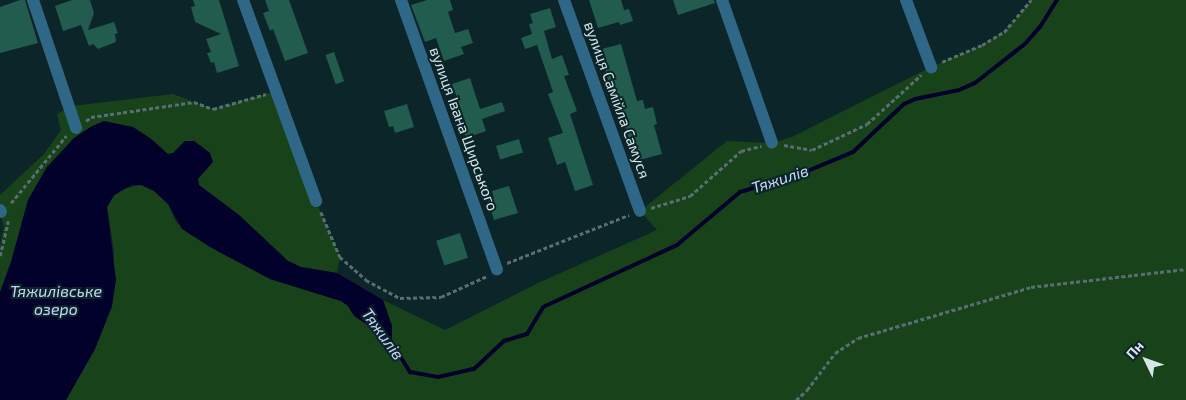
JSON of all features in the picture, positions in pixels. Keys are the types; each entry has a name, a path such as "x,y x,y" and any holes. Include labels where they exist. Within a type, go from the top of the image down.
{"street":[{"path":"33,0 76,128"},
{"path":"243,0 316,201"},
{"name":"вулиця Івана Щирського","path":"401,0 497,270"},
{"name":"вулиця Самійла Самуся","path":"564,0 640,211"},
{"path":"722,0 772,143"},
{"path":"906,0 931,67"}],"path":[{"path":"316,201 340,257 366,280 400,298 441,297 482,280 504,265 640,211 690,196 741,151 772,143 812,150 866,124 931,67 982,45 1004,32 1032,0"},
{"path":"0,256 5,213 12,201 68,133 92,117 194,102 214,109 276,91"},
{"path":"798,399 835,352 858,338 1031,287 1186,269"}],"green space":[{"path":"1031,0 1186,0 1186,400 66,400 95,349 112,306 114,251 107,207 114,196 123,189 141,185 154,191 168,204 176,222 210,247 270,279 341,301 348,306 354,316 392,326 383,300 445,330 538,283 657,230 640,211 727,141 772,143 792,137 931,67 982,45 1004,32"},
{"path":"276,91 316,201 340,257 337,273 301,267 288,261 239,215 199,185 198,179 210,153 194,141 185,141 173,153 168,154 150,138 47,167 28,200 11,262 0,292 0,246 4,227 0,212 0,195 44,154 61,130 57,114 72,106 173,94 213,109"}],"water":[{"name":"Тяжилівське озеро","path":"104,121 133,127 150,138 168,154 173,153 185,141 194,141 210,153 213,162 198,179 199,185 239,215 288,261 301,267 337,273 383,300 392,326 392,342 354,316 348,306 341,301 270,279 210,247 182,229 168,204 154,191 141,185 132,185 114,195 107,207 116,280 112,306 95,349 66,400 0,400 0,292 11,262 28,200 47,167 74,138 92,126"}],"building":[{"path":"25,0 38,43 0,53 0,7"},
{"path":"72,0 90,0 94,13 88,30 114,22 118,33 115,34 116,42 98,49 93,44 89,46 81,25 63,31 55,6"},
{"path":"193,0 219,0 239,66 217,73 214,62 211,63 207,53 211,52 206,39 221,34 195,22 191,7 195,6"},
{"path":"265,0 289,0 308,53 285,61 273,29 270,31 263,13 269,11"},
{"path":"427,0 450,0 453,10 448,12 455,33 468,29 473,43 461,47 464,54 444,61 436,38 425,42 411,5"},
{"path":"589,0 621,0 624,10 629,9 633,21 620,25 619,22 598,28"},
{"path":"673,0 714,0 715,3 678,15"},
{"path":"550,8 556,27 544,31 552,59 562,55 569,75 564,76 577,111 570,114 593,185 575,191 565,162 557,165 548,138 563,133 548,94 553,92 537,45 525,49 521,38 532,34 529,24 533,23 530,14"},
{"path":"621,44 637,101 643,100 645,109 653,107 657,124 654,125 662,154 636,161 624,123 621,124 604,66 599,68 594,51"},
{"path":"334,52 344,81 336,84 325,55"},
{"path":"470,78 480,109 502,102 505,111 482,119 486,131 466,138 459,117 463,115 452,84"},
{"path":"407,104 414,127 395,133 393,126 389,127 384,111"},
{"path":"519,139 523,152 500,159 496,146"},
{"path":"509,186 518,213 494,220 488,200 494,198 492,191"},
{"path":"460,233 468,258 444,265 436,241"}],"waterway":[{"name":"Тяжилів","path":"390,340 410,372 438,377 474,369 504,341 527,334 543,307 677,245 740,192 798,175 853,152 904,104 915,99 959,90 975,83 1025,44 1040,27 1057,0"}]}
